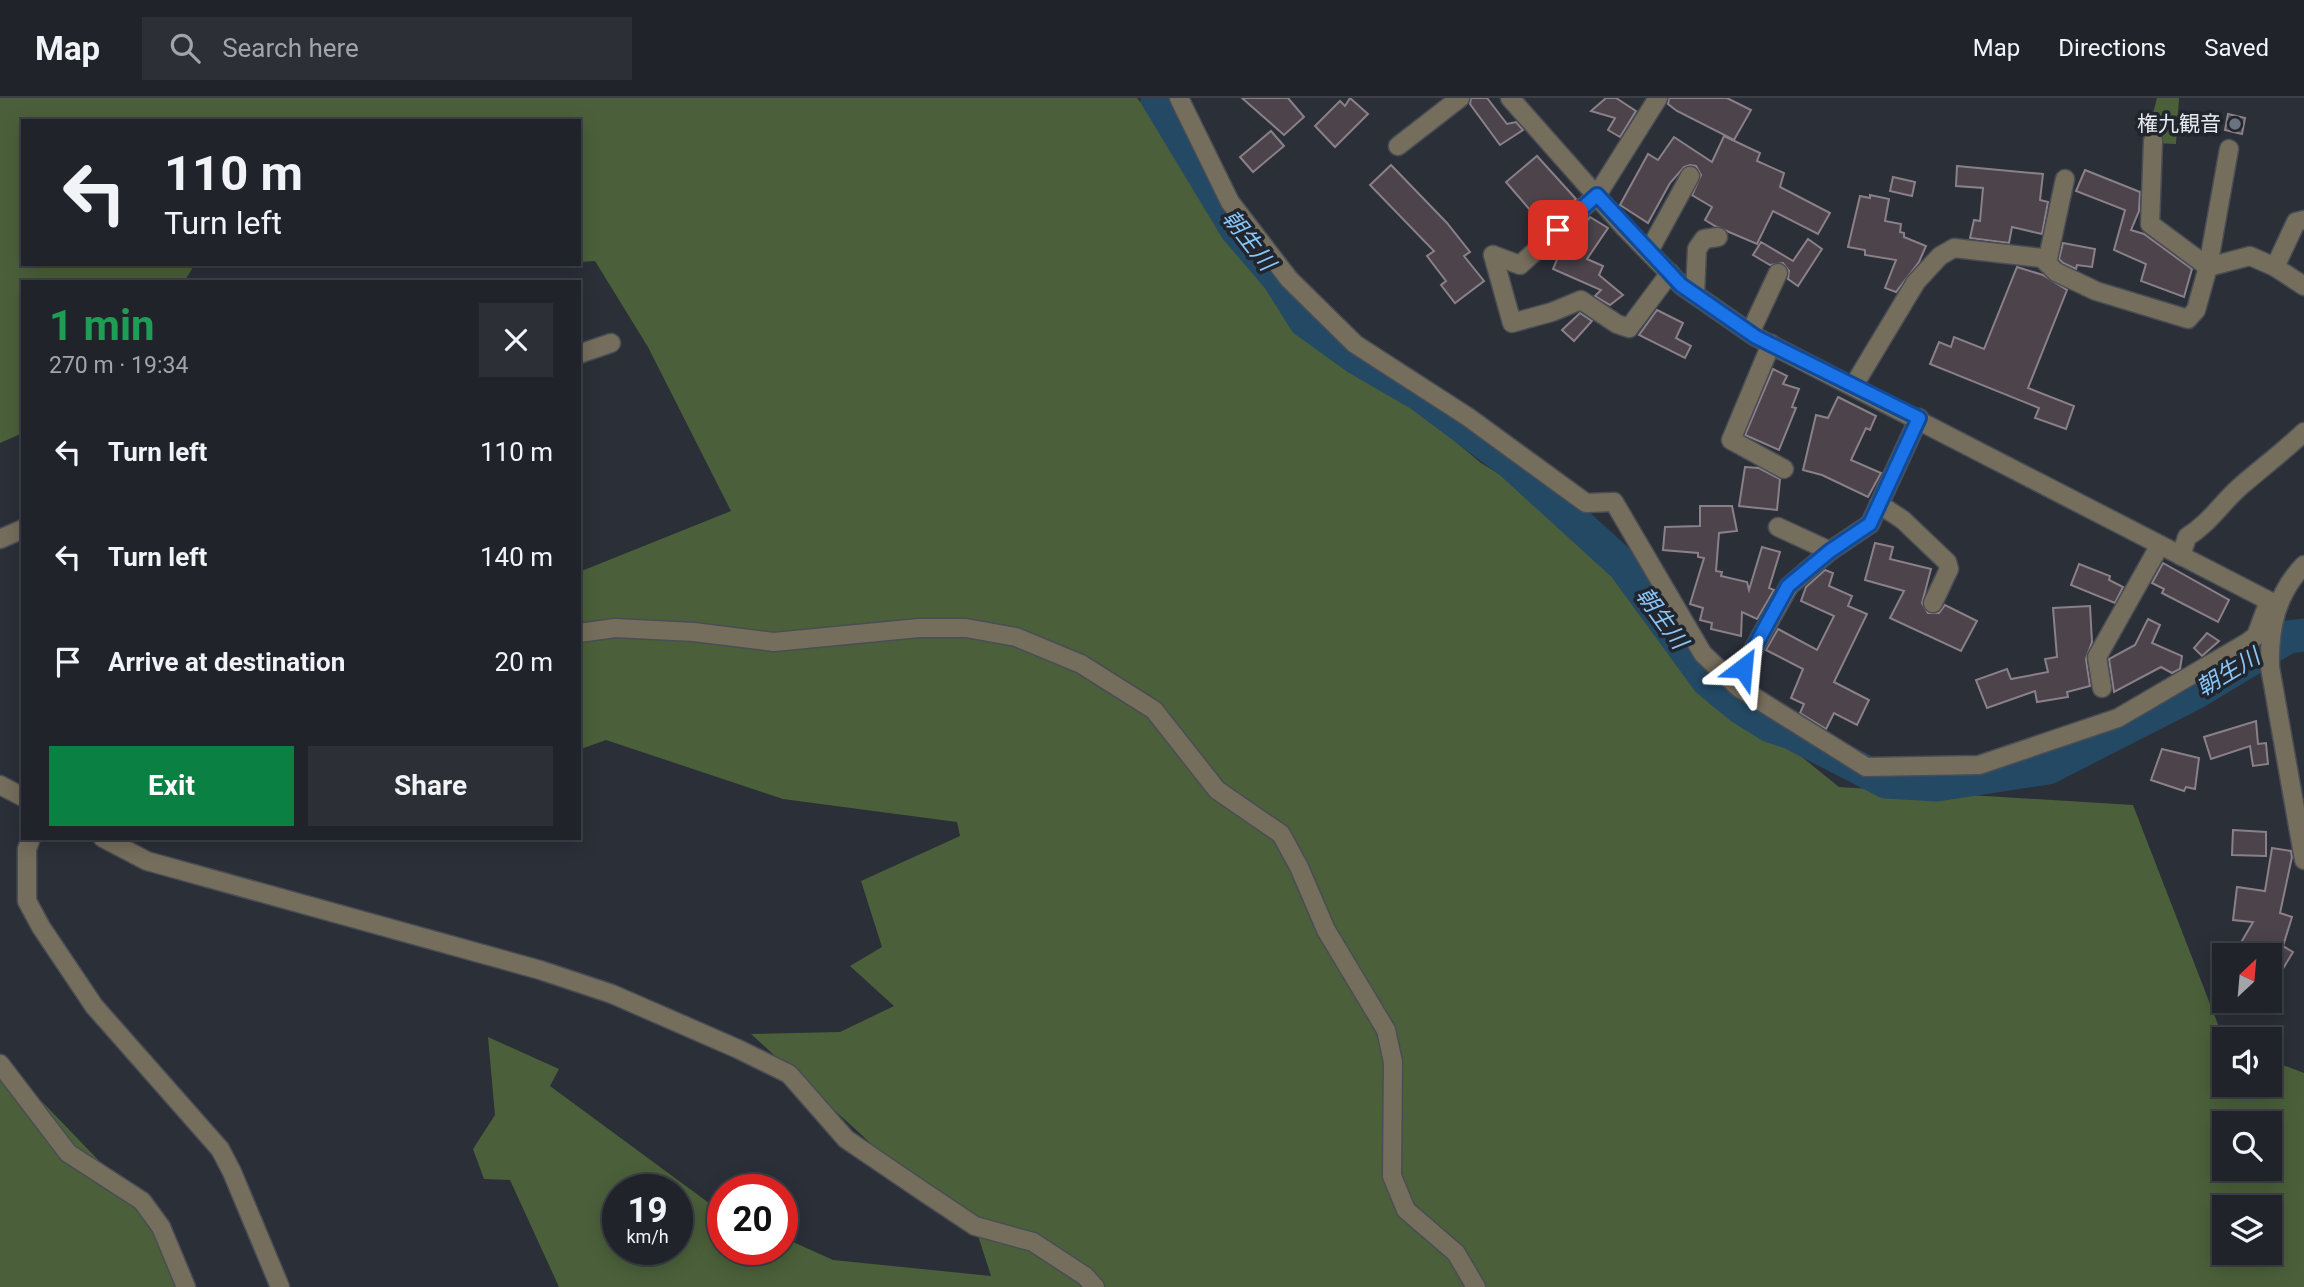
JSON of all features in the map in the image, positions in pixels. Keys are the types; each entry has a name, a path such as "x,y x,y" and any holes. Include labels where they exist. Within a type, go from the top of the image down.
{"street":[{"path":"1179,98 1230,202 1289,279 1355,344 1468,417 1586,503 1614,502 1703,654 1738,687 1866,767 1979,765 2118,718 2256,636 2273,603 2304,565"},
{"path":"1398,146 1460,98"},
{"path":"1510,98 1670,273 1750,333 2273,603"},
{"path":"1658,98 1597,195 1520,264 1493,255 1512,323 1552,313 1581,300 1617,324 1629,328 1670,273"},
{"path":"2153,141 2150,224 2208,267"},
{"path":"1854,385 1916,282 1940,256 1954,248 2042,258 2056,272 2096,291 2188,319 2196,310 2208,267 2229,149"},
{"path":"1649,251 1690,176"},
{"path":"2047,263 2065,179"},
{"path":"2275,267 2296,222 2304,220"},
{"path":"1695,294 1697,249 1704,239 1718,237"},
{"path":"2208,267 2250,256 2275,267 2304,286"},
{"path":"1750,333 1778,273"},
{"path":"581,353 611,343"},
{"path":"1771,344 1731,440 1784,469"},
{"path":"1743,668 1788,586 1830,551 1870,524 1919,418"},
{"path":"2181,556 2186,537 2207,524 2239,487 2304,432"},
{"path":"1879,505 1903,520 1947,562 1949,569 1933,603"},
{"path":"1778,527 1830,551"},
{"path":"0,539 21,530"},
{"path":"2102,688 2097,657 2160,545"},
{"path":"2273,603 2269,634 2270,667 2304,860"},
{"path":"581,633 615,628 694,632 774,642 919,628 966,628 1016,637 1081,664 1154,710 1217,790 1281,834 1299,866 1326,930 1386,1030 1393,1062 1392,1176 1406,1210 1456,1253 1476,1287"},
{"path":"0,785 21,796"},
{"path":"30,840 27,849 27,901 41,927 94,1006 220,1149 280,1287"},
{"path":"107,840 147,861 540,970 612,994 743,1051 789,1074 846,1139 934,1199 975,1226 1033,1242 1085,1276 1095,1287"},
{"path":"0,1064 68,1153 142,1201 161,1227 186,1287"}],"green space":[{"path":"0,98 1137,98 1201,173 1236,229 1336,342 1481,463 1597,534 1673,653 1839,787 2133,805 2219,1027 2212,1027 2212,1097 2282,1097 2282,1065 2304,1073 2304,1287 559,1287 510,1180 484,1179 473,1149 495,1115 488,1037 559,1069 550,1086 670,1174 602,1174 602,1265 693,1265 693,1191 707,1202 707,1265 798,1265 798,1244 833,1260 991,1276 975,1226 924,1192 751,1034 840,1032 894,1006 850,966 882,947 861,881 960,836 957,822 783,799 606,740 581,749 581,571 731,511 648,347 595,261 581,262 581,119 21,119 21,266 194,266 185,280 21,280 21,434 0,443"},
{"path":"2157,98 2179,98 2176,144 2157,143 2152,117"},
{"path":"0,1058 156,1220 181,1287 0,1287"}],"building":[{"path":"1242,98 1288,98 1304,117 1284,135"},
{"path":"1350,98 1368,114 1335,147 1315,126 1340,101 1345,106"},
{"path":"1471,98 1487,98 1507,124 1516,122 1523,130 1500,145 1470,104"},
{"path":"1606,98 1616,98 1636,111 1620,137 1608,130 1615,118 1591,111"},
{"path":"1669,98 1727,98 1751,110 1734,140 1677,111 1668,104"},
{"name":"権九観音","path":"2228,114 2245,118 2242,134 2225,130"},
{"path":"1271,131 1284,146 1253,172 1240,157"},
{"path":"1724,136 1760,153 1757,161 1784,173 1780,187 1830,213 1818,234 1773,211 1757,244 1715,226 1705,220 1712,207 1692,195 1701,175 1696,166 1690,165 1684,167 1670,183 1648,223 1620,205 1648,154 1658,160 1674,137 1712,162"},
{"path":"1537,156 1576,199 1548,225 1532,208 1530,210 1506,182"},
{"path":"1391,165 1447,223 1470,252 1464,256 1484,281 1455,303 1441,285 1446,281 1427,256 1434,251 1370,185"},
{"path":"1957,166 2043,174 2040,200 2048,202 2042,234 2012,227 2009,243 1970,238 1974,220 1980,221 1983,188 1956,186"},
{"path":"2085,170 2140,192 2139,211 2131,230 2144,234 2192,269 2184,297 2141,281 2146,264 2114,250 2125,210 2076,191"},
{"path":"1893,177 1915,182 1912,196 1890,191"},
{"path":"1870,195 1889,199 1885,221 1901,224 1900,232 1904,233 1904,237 1926,246 1919,262 1896,292 1885,288 1896,260 1865,255 1865,250 1848,247 1860,196 1870,198"},
{"path":"1590,217 1608,228 1587,259 1603,266 1599,275 1623,295 1610,305 1595,296 1601,290 1553,269 1562,248 1566,250"},
{"path":"1808,239 1822,249 1798,286 1788,279 1789,271 1783,263 1770,265 1753,255 1761,242 1793,261"},
{"path":"2063,243 2095,249 2092,267 2077,265 2076,269 2063,263 2059,259"},
{"path":"2017,267 2043,275 2067,290 2028,388 2074,406 2066,429 2035,418 2039,408 1930,364 1939,342 1951,347 1954,337 1984,349"},
{"path":"1657,310 1683,323 1676,338 1691,346 1685,358 1639,335"},
{"path":"1580,313 1592,321 1574,341 1562,330"},
{"path":"1773,369 1787,376 1783,384 1799,389 1792,407 1796,408 1779,450 1745,435"},
{"path":"1838,397 1876,416 1870,430 1866,428 1851,460 1881,473 1868,497 1822,475 1803,470 1816,415 1828,418"},
{"path":"1745,467 1759,468 1780,479 1777,510 1739,506"},
{"path":"1700,506 1732,506 1737,531 1719,533 1716,571 1722,572 1721,576 1747,582 1749,590 1762,547 1780,552 1769,588 1774,590 1757,619 1742,612 1741,636 1711,629 1712,623 1700,620 1703,608 1690,604 1704,558 1698,557 1698,553 1663,550 1665,527 1700,526"},
{"path":"1875,543 1893,547 1890,559 1931,569 1922,603 1928,613 1939,613 1945,605 1977,621 1961,651 1890,618 1904,591 1865,580"},
{"path":"2163,563 2229,600 2218,622 2162,593 2164,589 2152,583"},
{"path":"2079,564 2110,576 2109,580 2123,587 2115,603 2071,585"},
{"path":"1825,570 1833,573 1829,586 1852,596 1848,606 1867,614 1834,682 1869,700 1857,725 1834,713 1826,729 1800,713 1804,704 1791,698 1803,669 1766,650 1778,629 1817,650 1834,616 1801,601 1806,587"},
{"path":"2090,606 2092,642 2086,659 2090,686 2067,692 2068,697 2037,702 2035,691 1987,708 1976,680 2007,669 2011,679 2048,672 2045,659 2057,657 2053,608"},
{"path":"2148,619 2160,625 2152,643 2182,656 2180,669 2172,673 2161,667 2114,692 2109,659 2135,645"},
{"path":"2207,633 2219,641 2202,656 2194,648"},
{"path":"2256,721 2258,744 2266,743 2268,764 2253,766 2250,746 2211,759 2204,737"},
{"path":"2162,749 2199,758 2195,789 2186,787 2184,791 2151,780"},
{"path":"2233,830 2266,832 2266,856 2232,855"},
{"path":"2272,848 2291,851 2280,913 2292,917 2283,946 2293,952 2282,970 2282,943 2241,943 2253,922 2233,920 2237,887 2265,891"}],"waterway":[{"name":"朝生川","path":"1157,98 1236,229 1278,278 1305,321 1358,359 1420,395 1511,463 1624,566 1708,681 1741,708 1770,726 1791,733 1886,782 1937,785 2048,768 2195,693 2288,637 2304,635"}],"place":[{"name":"権九観音","path":"2235,124"}],"route":[{"path":"1558,230 1597,195 1681,285 1756,337 1919,418 1870,524 1830,551 1788,586 1743,668"}]}
